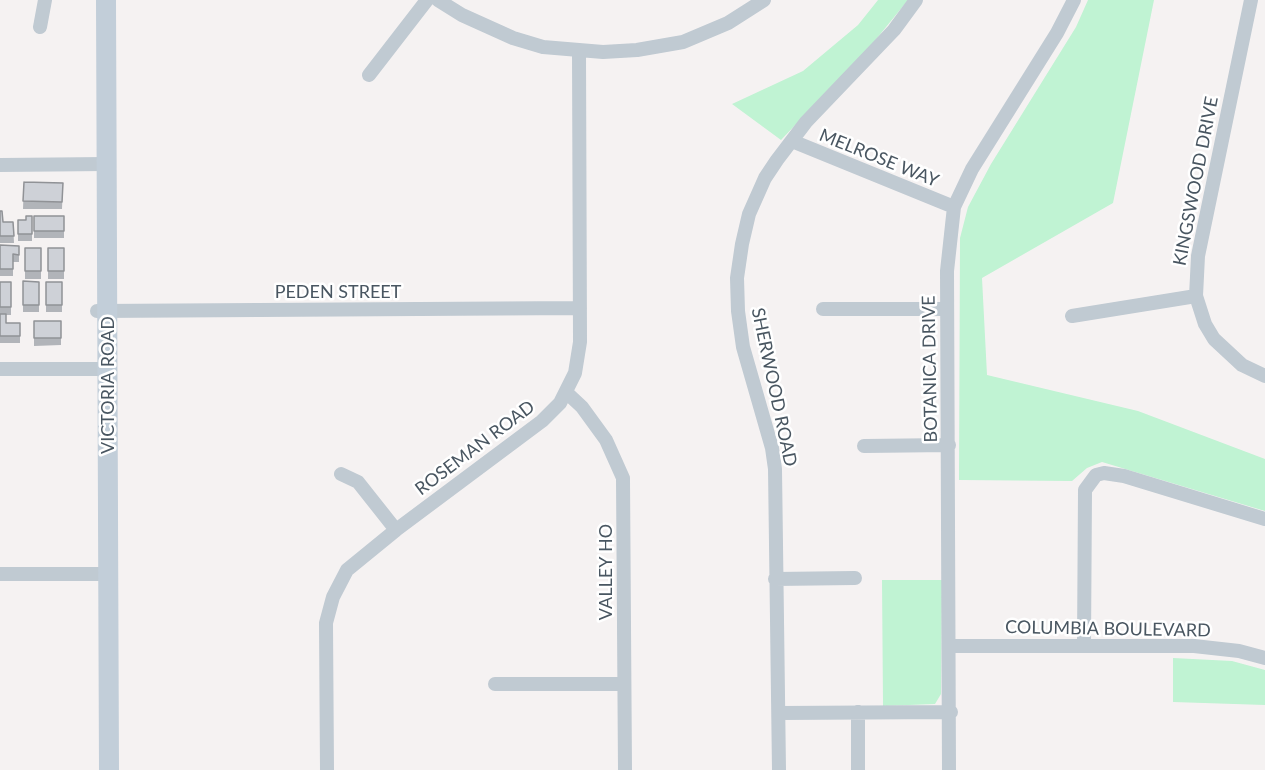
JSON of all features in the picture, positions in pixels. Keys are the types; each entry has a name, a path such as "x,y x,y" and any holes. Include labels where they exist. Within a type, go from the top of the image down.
{"main road":[{"name":"VICTORIA ROAD","path":"96,0 102,164"},
{"name":"VICTORIA ROAD","path":"98,770 103,573 102,164 106,0"},
{"name":"VICTORIA ROAD","path":"103,573 110,770"}],"street":[{"path":"40,27 45,0"},
{"path":"369,75 426,0"},
{"path":"438,0 462,15 513,38 543,47 579,51 637,50 683,42 728,23 764,0"},
{"name":"SHERWOOD ROAD","path":"779,770 774,458 743,347 738,311 737,278 749,214 765,178 806,122 894,30 916,0"},
{"name":"BOTANICA DRIVE","path":"949,770 951,712 948,243 954,207 972,169 1057,33 1074,0"},
{"name":"KINGSWOOD DRIVE","path":"1251,0 1198,256 1196,296 1205,324 1214,339 1242,365 1265,376"},
{"name":"ROSEMAN ROAD","path":"327,770 326,623 333,597 347,570 396,530 542,422 567,393 579,356 579,51"},
{"name":"MELROSE WAY","path":"792,141 954,207"},
{"path":"0,165 102,164"},
{"path":"1072,316 1196,296"},
{"name":"PEDEN STREET","path":"102,311 580,308"},
{"path":"823,309 947,309"},
{"path":"0,369 103,369"},
{"name":"VALLEY HO","path":"567,393 582,407 606,440 623,478 625,770"},
{"path":"864,446 949,445"},
{"path":"1084,645 1085,490 1096,475 1104,473 1124,476 1265,519"},
{"path":"341,474 358,483 396,530"},
{"path":"0,574 103,573"},
{"path":"775,579 855,578"},
{"name":"COLUMBIA BOULEVARD","path":"949,646 1194,646 1239,651 1265,658"},
{"path":"495,684 624,684"},
{"path":"858,712 858,770"},
{"path":"779,713 951,712"}],"green space":[{"path":"878,0 908,0 873,43 781,140 732,104 803,71 858,25"},
{"path":"1088,0 1154,0 1113,203 982,278 987,375 1138,411 1265,459 1265,511 1102,462 1087,468 1072,481 959,480 960,238 968,207 991,164 1076,27"},
{"path":"882,580 942,580 941,694 935,704 883,706"},
{"path":"1173,658 1232,661 1265,670 1265,705 1173,702"}],"building":[{"path":"24,182 63,183 62,202 23,201"},
{"path":"0,211 2,211 3,222 13,222 14,236 0,236"},
{"path":"26,216 32,216 32,234 18,234 18,220 26,220"},
{"path":"34,216 64,216 64,231 34,231"},
{"path":"0,245 19,246 19,255 13,254 13,269 0,269"},
{"path":"25,248 41,248 41,271 25,271"},
{"path":"48,248 64,248 64,271 48,271"},
{"path":"23,281 39,282 39,305 23,305"},
{"path":"0,282 11,282 11,307 0,307"},
{"path":"46,282 62,282 62,305 46,305"},
{"path":"0,314 6,314 6,323 20,323 20,336 0,336"},
{"path":"34,321 61,321 61,338 34,338"}]}
